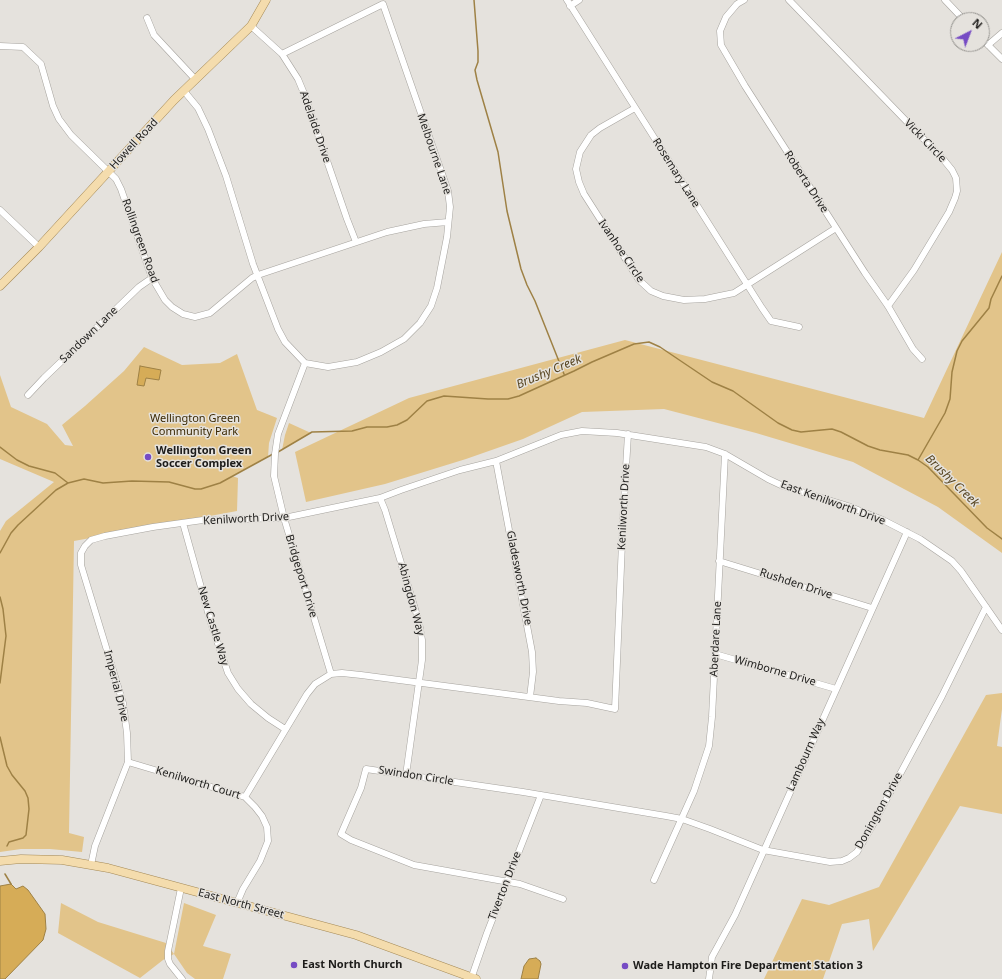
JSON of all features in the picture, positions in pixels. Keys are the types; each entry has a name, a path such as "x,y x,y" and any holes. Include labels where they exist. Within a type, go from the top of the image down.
{"main road":[{"name":"Howell Road","path":"0,286 39,247 195,79 251,26 266,0"},
{"name":"East North Street","path":"0,862 21,859 62,860 91,864 356,935 473,978"}],"street":[{"path":"568,3 579,0"},
{"path":"736,2 744,0"},
{"name":"Vicki Circle","path":"788,0 943,159 952,170 956,178 957,191 949,212 914,270 888,306"},
{"path":"945,0 956,12"},
{"name":"Roberta Drive","path":"736,2 726,17 722,27 719,36 721,45 741,80 888,306 913,349 922,359"},
{"name":"Rosemary Lane","path":"568,3 771,321 799,327"},
{"name":"Melbourne Lane","path":"282,54 383,4 450,200 444,254 435,297 427,314 412,331 394,346 357,362 328,367 305,364"},
{"path":"147,18 154,35 195,79"},
{"name":"Adelaide Drive","path":"251,26 282,54 303,91 356,242"},
{"path":"990,43 1002,33"},
{"name":"Rollingreen Road","path":"0,46 22,47 41,64 53,106 59,119 72,135 116,179 121,189 152,278 159,291 172,307 183,314 195,317 206,315 213,311 248,281 258,275 406,227 448,222"},
{"path":"990,47 1002,59"},
{"path":"184,91 198,108 208,129 226,176 253,264 282,337 292,351 305,364"},
{"name":"Ivanhoe Circle","path":"635,108 596,132 582,148 578,156 576,169 584,194 639,280 651,291 671,298 696,300 734,293 836,228"},
{"path":"0,210 39,247"},
{"name":"Sandown Lane","path":"28,395 139,287 152,278"},
{"name":"Bridgeport Drive","path":"305,364 281,425 274,463 275,484 331,674"},
{"name":"Kenilworth Drive","path":"81,553 85,546 94,539 153,527 203,520 284,518 380,498 446,475 496,461 569,433 582,431 602,431 628,434 615,710 594,704 342,673 331,674"},
{"name":"East Kenilworth Drive","path":"628,434 698,445 725,454 783,486 863,511 907,532 936,549 962,571 1002,630"},
{"name":"Aberdare Lane","path":"654,880 696,785 709,746 712,717 725,454"},
{"name":"Gladesworth Drive","path":"496,461 532,652 534,672 530,697"},
{"name":"Abingdon Way","path":"380,498 420,627 422,649 419,682 406,775"},
{"name":"New Castle Way","path":"183,523 211,623 228,672 238,688 251,704 268,718 285,729"},
{"name":"Lambourn Way","path":"709,979 712,957 735,915 907,532"},
{"name":"Imperial Drive","path":"81,553 82,569 123,703 127,733 128,762 96,846 91,864"},
{"name":"Rushden Drive","path":"719,561 872,608"},
{"name":"Donington Drive","path":"540,795 682,819 763,850 834,862 846,860 856,852 918,741 986,607"},
{"name":"Wimborne Drive","path":"715,654 836,689"},
{"path":"245,797 310,690 315,684 331,674"},
{"name":"Kenilworth Court","path":"128,762 245,797 252,803 262,816 267,827 268,837 266,850 243,889 237,903"},
{"name":"Swindon Circle","path":"507,882 414,865 351,840 341,834 361,788 366,769 540,795"},
{"name":"Tiverton Drive","path":"473,978 540,795"},
{"path":"507,882 520,884 563,899"},
{"path":"181,888 168,951 168,959 170,964 182,979"}],"green space":[{"path":"1002,252 1002,553 938,507 853,462 756,433 664,409 582,412 523,439 466,459 385,484 306,502 295,452 409,398 625,340 924,418"},
{"name":"Wellington Green Community Park","path":"144,347 182,365 220,363 237,354 257,410 277,418 269,443 268,457 232,476 238,478 237,511 74,541 69,833 84,837 82,852 50,849 21,849 0,852 0,531 6,521 54,482 0,459 0,375 11,407 47,424 65,445 73,446 62,425 124,371"},
{"path":"289,423 311,433 282,450 285,435"},
{"path":"1002,693 1002,709 997,746 1002,747 1002,814 960,806 873,951 869,919 842,924 823,979 764,979 802,899 829,905 879,887 986,695"},
{"path":"61,903 98,922 166,943 174,954 163,960 140,978 58,933"},
{"path":"184,903 216,915 203,946 231,954 223,979 195,979 187,973 174,954"}],"shaded area":[{"path":"140,366 161,370 159,380 146,378 144,386 137,385"},
{"path":"11,884 16,889 23,886 28,890 45,914 46,929 43,940 5,979 0,979 0,886"},
{"path":"536,958 541,964 538,979 521,979 524,966 529,959"}],"waterway":[{"path":"474,0 478,51 478,62 475,70 498,152 507,211 521,269 564,374"},
{"path":"918,460 945,413 950,399 952,372 957,351 962,341 989,308 991,299 1002,276"},
{"name":"Brushy Creek","path":"278,452 312,432 352,431 367,427 387,427 397,425 407,420 427,401 444,396 488,399 508,399 519,396 634,344 649,342 660,347 712,382 733,391 778,423 792,430 801,432 832,429 868,446 880,450 908,455 918,460 928,467 987,528 1002,539"},
{"name":"Brushy Creek","path":"0,447 17,460 29,466 55,473 68,483"},
{"name":"Brushy Creek","path":"0,553 11,533 18,525 56,490 68,483 84,479 103,483 132,481 169,482 195,489 201,489 220,483 273,454"},
{"path":"0,597 6,636 0,683"},
{"path":"0,737 7,766 12,775 25,791 28,798 29,809 26,835 23,838 9,842 7,846"},
{"path":"5,874 11,884"}],"place":[{"name":"Wellington Green Soccer Complex","path":"148,457"},
{"name":"East North Church","path":"294,965"},
{"name":"Wade Hampton Fire Department Station 3","path":"625,966"}]}
